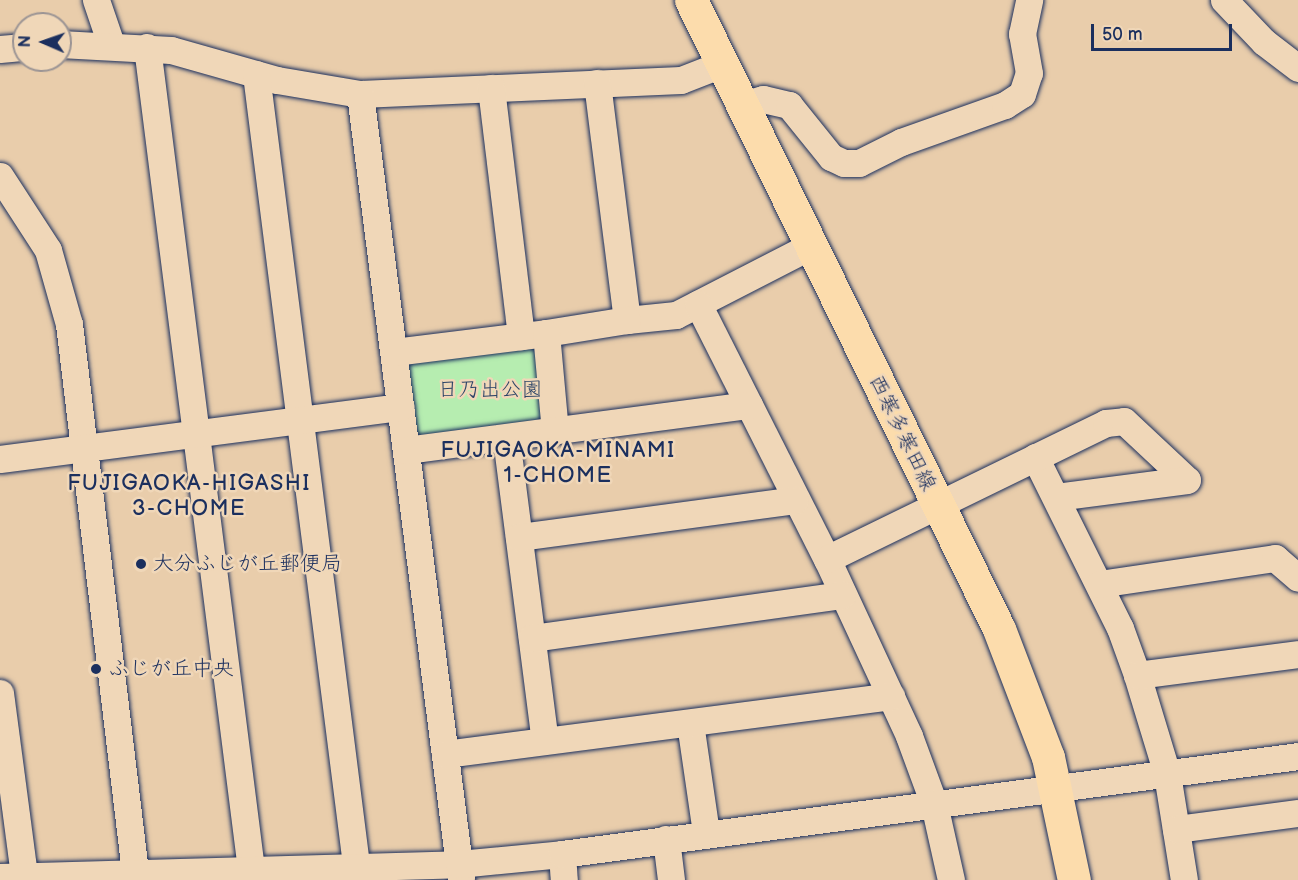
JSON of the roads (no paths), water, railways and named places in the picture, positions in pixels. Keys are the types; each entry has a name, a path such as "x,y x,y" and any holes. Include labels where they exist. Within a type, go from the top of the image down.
{"main road":[{"name":"西寒多寒田線","path":"691,0 1012,660 1057,789 1074,880"}],"street":[{"path":"96,0 111,44"},
{"path":"742,105 763,99 789,105 831,157 844,164 859,163 901,142 1005,105 1022,94 1029,73 1022,34 1029,0"},
{"path":"1224,0 1264,42 1298,68"},
{"path":"72,44 147,47 197,55 256,74 318,89 360,94 681,80 722,64"},
{"path":"147,47 251,870"},
{"path":"256,74 358,873"},
{"path":"597,83 627,320"},
{"path":"491,88 534,334 555,430"},
{"path":"360,94 460,872"},
{"path":"0,176 39,233 63,295 136,876"},
{"path":"394,352 676,315 810,246"},
{"path":"698,304 795,500 827,559 891,696 934,804 951,880"},
{"path":"406,450 749,405"},
{"path":"0,459 401,407"},
{"path":"827,559 1106,423 1124,421 1187,480 1056,497"},
{"path":"506,438 545,741"},
{"path":"1035,457 1099,584 1137,675 1167,774 1184,880"},
{"path":"519,537 795,500"},
{"path":"1099,584 1275,558 1298,579"},
{"path":"532,638 842,595"},
{"path":"1137,675 1298,654"},
{"path":"0,693 12,876 136,876 251,870 358,873 460,872 563,867 666,839 1298,756"},
{"path":"445,754 891,696"},
{"path":"690,723 706,833"},
{"path":"1176,829 1298,813"},
{"path":"666,839 671,880"}],"place":[{"name":"大分ふじが丘郵便局","path":"141,564"},
{"name":"ふじが丘中央","path":"96,669"}],"district":[{"name":"FUJIGAOKA-MINAMI 1-CHOME","path":"558,462"},
{"name":"FUJIGAOKA-HIGASHI 3-CHOME","path":"189,496"}],"park label":[{"name":"日乃出公園","path":"490,390"}]}
